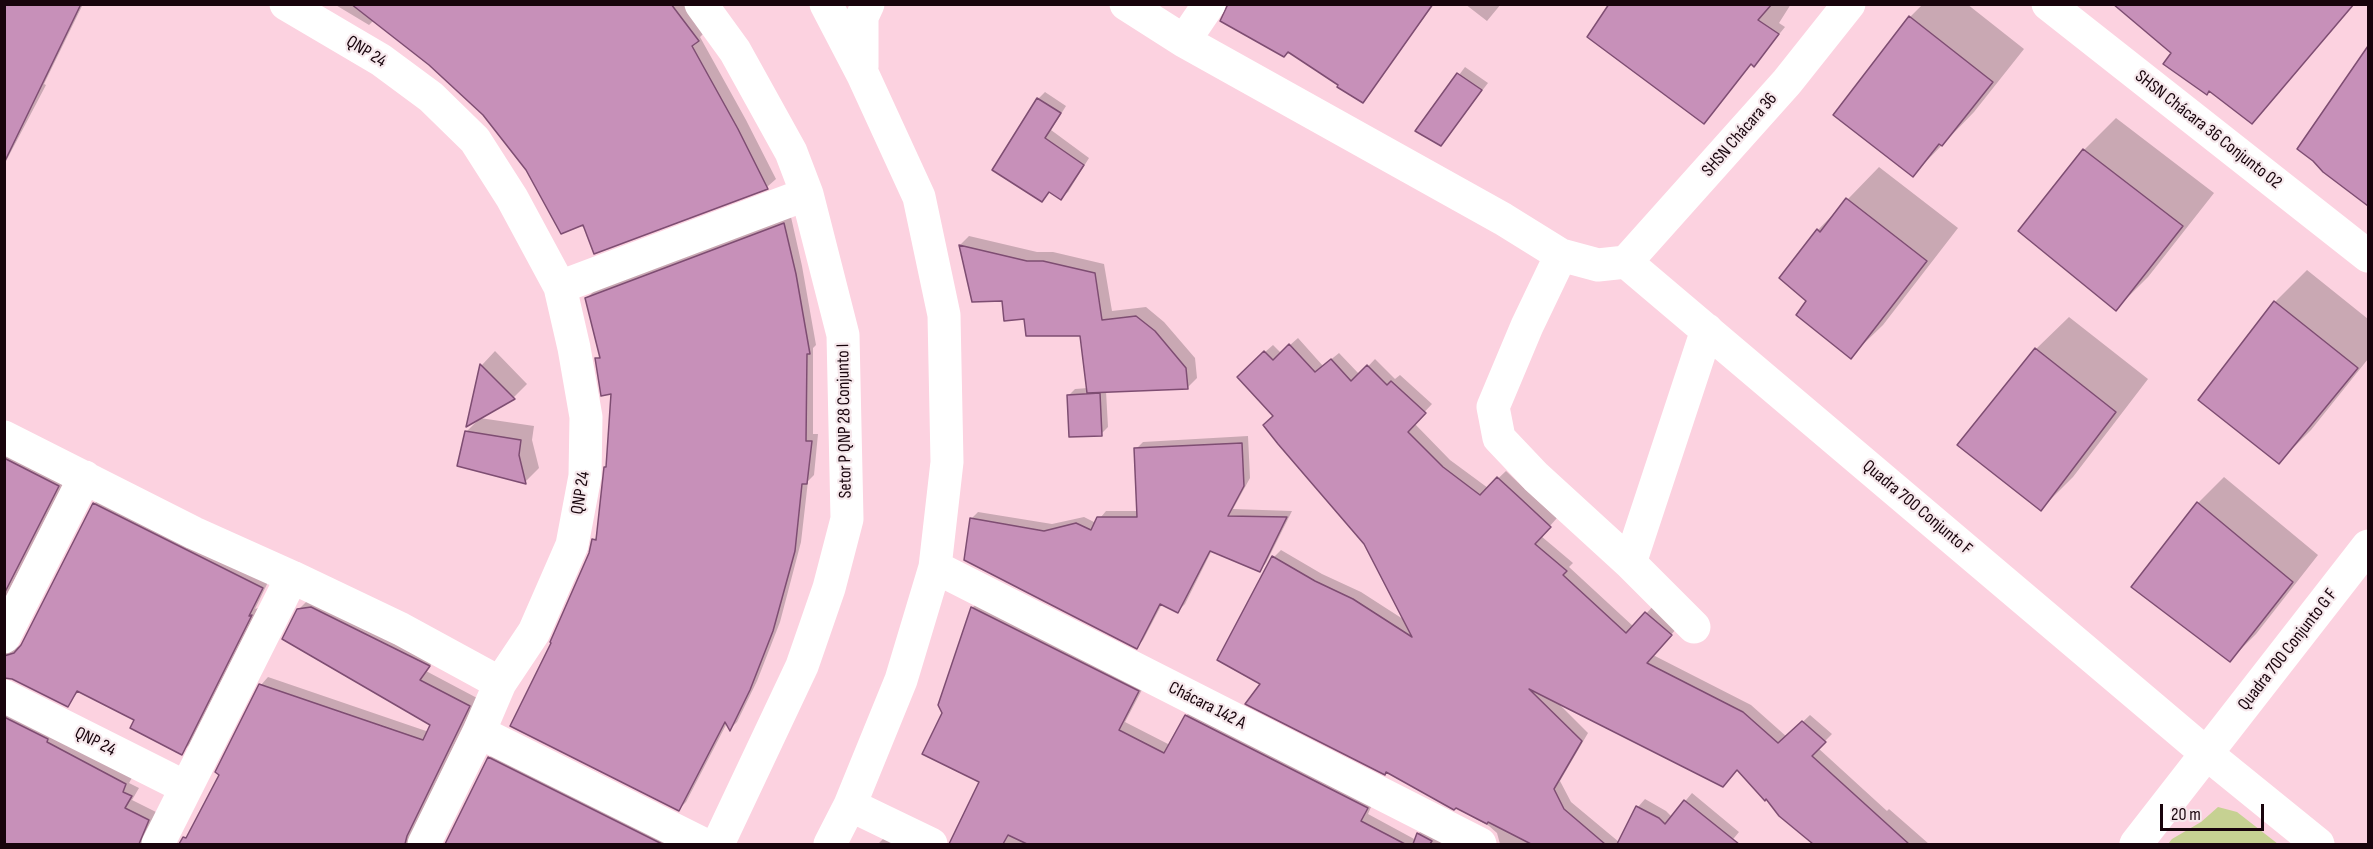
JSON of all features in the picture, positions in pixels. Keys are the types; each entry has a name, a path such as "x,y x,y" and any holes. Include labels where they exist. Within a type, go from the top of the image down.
{"street":[{"name":"QNP 24","path":"286,4 381,60 431,97 475,140 512,198 560,287 586,417 585,476 572,545 534,632 500,683 479,732 424,844"},
{"name":"Setor P QNP 28 Conjunto I","path":"701,4 741,61 791,152 807,194 843,335 847,519 829,588 801,666 718,844"},
{"path":"826,4 863,75 918,197 945,315 946,462 934,567 901,680 850,805 830,844"},
{"path":"863,75 860,46 862,17 868,4"},
{"path":"1126,4 1184,41 1503,219 1561,255 1598,265 1626,262"},
{"path":"1184,41 1209,4"},
{"name":"SHSN Chácara 36","path":"1626,262 1787,82 1850,4"},
{"name":"SHSN Chácara 36 Conjunto 02","path":"2048,4 2368,256"},
{"path":"560,287 807,194"},
{"path":"1561,255 1527,326 1493,407 1499,438 1536,477 1630,563 1695,627"},
{"name":"Quadra 700 Conjunto F","path":"1626,262 2207,754 2318,844"},
{"path":"1630,563 1707,330"},
{"path":"4,437 194,533 401,629 500,683"},
{"path":"4,637 85,477"},
{"name":"Quadra 700 Conjunto G F","path":"2136,844 2368,546"},
{"name":"Chácara 142 A","path":"934,567 1480,844"},
{"path":"158,844 292,577"},
{"name":"QNP 24","path":"4,696 185,787"},
{"path":"479,732 703,844"},
{"path":"850,805 931,844"}],"green space":[{"path":"2218,807 2237,812 2278,844 2168,844 2172,839 2201,822"}],"building":[{"path":"4,4 81,4 4,163"},
{"path":"351,4 671,4 699,41 692,46 768,189 594,254 583,225 561,234 526,170 483,115 429,65"},
{"path":"1228,4 1433,4 1363,103 1288,52 1284,57 1220,21"},
{"path":"1609,4 1772,4 1758,20 1779,34 1754,67 1751,64 1704,124 1587,37"},
{"path":"2113,4 2354,4 2252,124 2209,91 2207,95 2163,64 2171,53"},
{"path":"1909,16 1993,82 1942,146 1939,144 1913,177 1833,115"},
{"path":"2368,46 2368,206 2297,149"},
{"path":"1457,73 1482,90 1441,146 1415,131"},
{"path":"1037,98 1061,113 1045,138 1084,165 1061,200 1049,192 1042,202 992,170"},
{"path":"2083,149 2183,226 2116,311 2018,231"},
{"path":"1846,198 1927,261 1851,359 1796,315 1806,301 1779,278 1817,229 1820,232"},
{"path":"784,223 796,274 810,354 807,354 806,441 812,441 807,484 802,484 795,551 773,631 750,690 730,731 725,722 679,811 510,726 551,643 589,553 592,539 596,540 604,467 606,467 611,394 601,396 595,358 600,358 585,298"},
{"path":"959,245 1027,261 1043,261 1095,273 1102,320 1136,316 1155,331 1186,368 1188,389 1087,393 1080,336 1026,336 1024,319 1004,321 1002,301 972,302"},
{"path":"2274,301 2358,368 2279,464 2198,400"},
{"path":"1289,344 1315,372 1331,359 1351,381 1367,365 1387,385 1391,381 1426,413 1408,432 1443,467 1480,495 1497,477 1521,499 1551,527 1535,544 1567,571 1563,575 1626,633 1645,612 1672,635 1647,663 1743,712 1778,743 1802,721 1826,742 1812,756 1909,844 1813,844 1779,816 1766,799 1765,801 1737,770 1723,787 1529,689 1582,741 1554,789 1564,809 1605,844 1531,844 1488,822 1487,824 1456,808 1454,810 1386,772 1385,775 1245,704 1260,684 1217,660 1272,556 1315,581 1353,599 1412,637 1364,544 1263,425 1273,416 1237,377 1264,351 1273,360"},
{"path":"2035,348 2116,412 2041,511 1957,445"},
{"path":"480,364 515,399 466,427"},
{"path":"1100,393 1102,436 1069,437 1067,395"},
{"path":"465,431 521,440 519,455 526,484 457,466"},
{"path":"1242,443 1244,486 1228,516 1287,517 1260,572 1210,551 1178,613 1160,604 1137,649 964,560 970,518 1044,531 1076,523 1091,530 1097,517 1137,517 1134,448"},
{"path":"4,458 59,486 4,594"},
{"path":"2197,502 2293,582 2230,662 2131,587"},
{"path":"93,503 263,588 249,616 252,615 182,755 130,728 134,720 77,691 68,707 12,679 4,678 4,656 14,653 21,645"},
{"path":"311,607 430,666 420,680 470,706 405,844 179,844 183,837 186,838 219,775 215,772 259,684 423,740 430,725 282,639 297,609"},
{"path":"971,607 1139,691 1119,730 1164,753 1185,715 1368,808 1361,821 1405,844 1027,844 1008,835 1003,844 949,844 979,782 922,754 942,713 938,705"},
{"path":"4,717 48,739 47,742 126,784 123,792 132,796 125,808 149,820 139,844 4,844"},
{"path":"488,757 662,844 445,844"},
{"path":"1684,800 1739,844 1617,844 1636,806 1659,818 1665,824"},
{"path":"1417,833 1432,841 1430,844 1413,844"}]}
